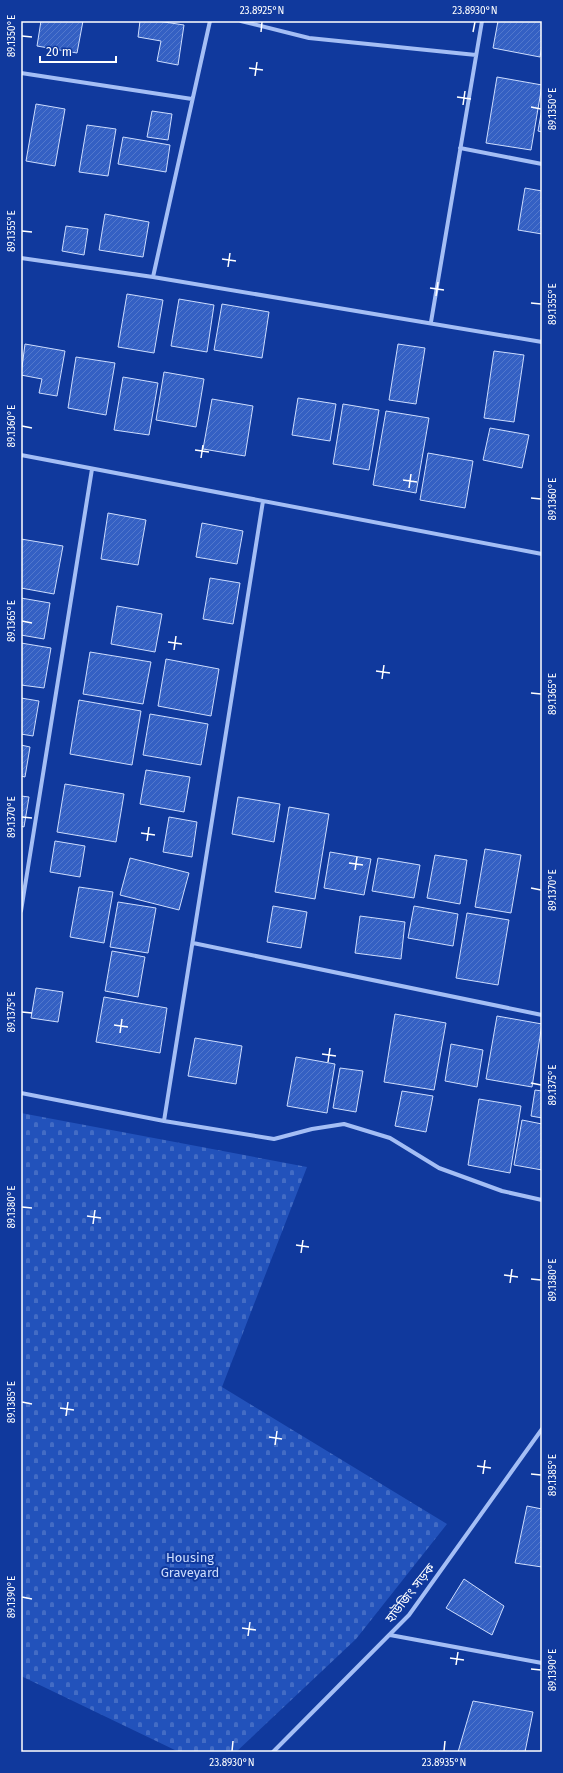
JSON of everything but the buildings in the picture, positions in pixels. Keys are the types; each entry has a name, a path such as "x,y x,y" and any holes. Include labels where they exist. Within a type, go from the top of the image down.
{"street":[{"path":"153,278 210,21"},
{"path":"241,21 309,38 476,55"},
{"path":"431,322 482,21"},
{"path":"21,72 192,99"},
{"path":"460,148 542,164"},
{"path":"21,258 431,322 542,342"},
{"path":"21,455 542,554"},
{"path":"21,911 92,469"},
{"path":"164,1121 263,501"},
{"path":"193,943 542,1015"},
{"path":"21,1093 164,1121 274,1139 312,1129 344,1124 390,1138 439,1168 502,1191 542,1200"},
{"name":"হাউজিং সড়ক","path":"273,1752 409,1616 542,1429"},
{"path":"390,1635 542,1663"}],"green space":[{"name":"Housing Graveyard","path":"21,1113 307,1167 222,1387 447,1524 356,1639 236,1752 179,1752 21,1676"}]}
